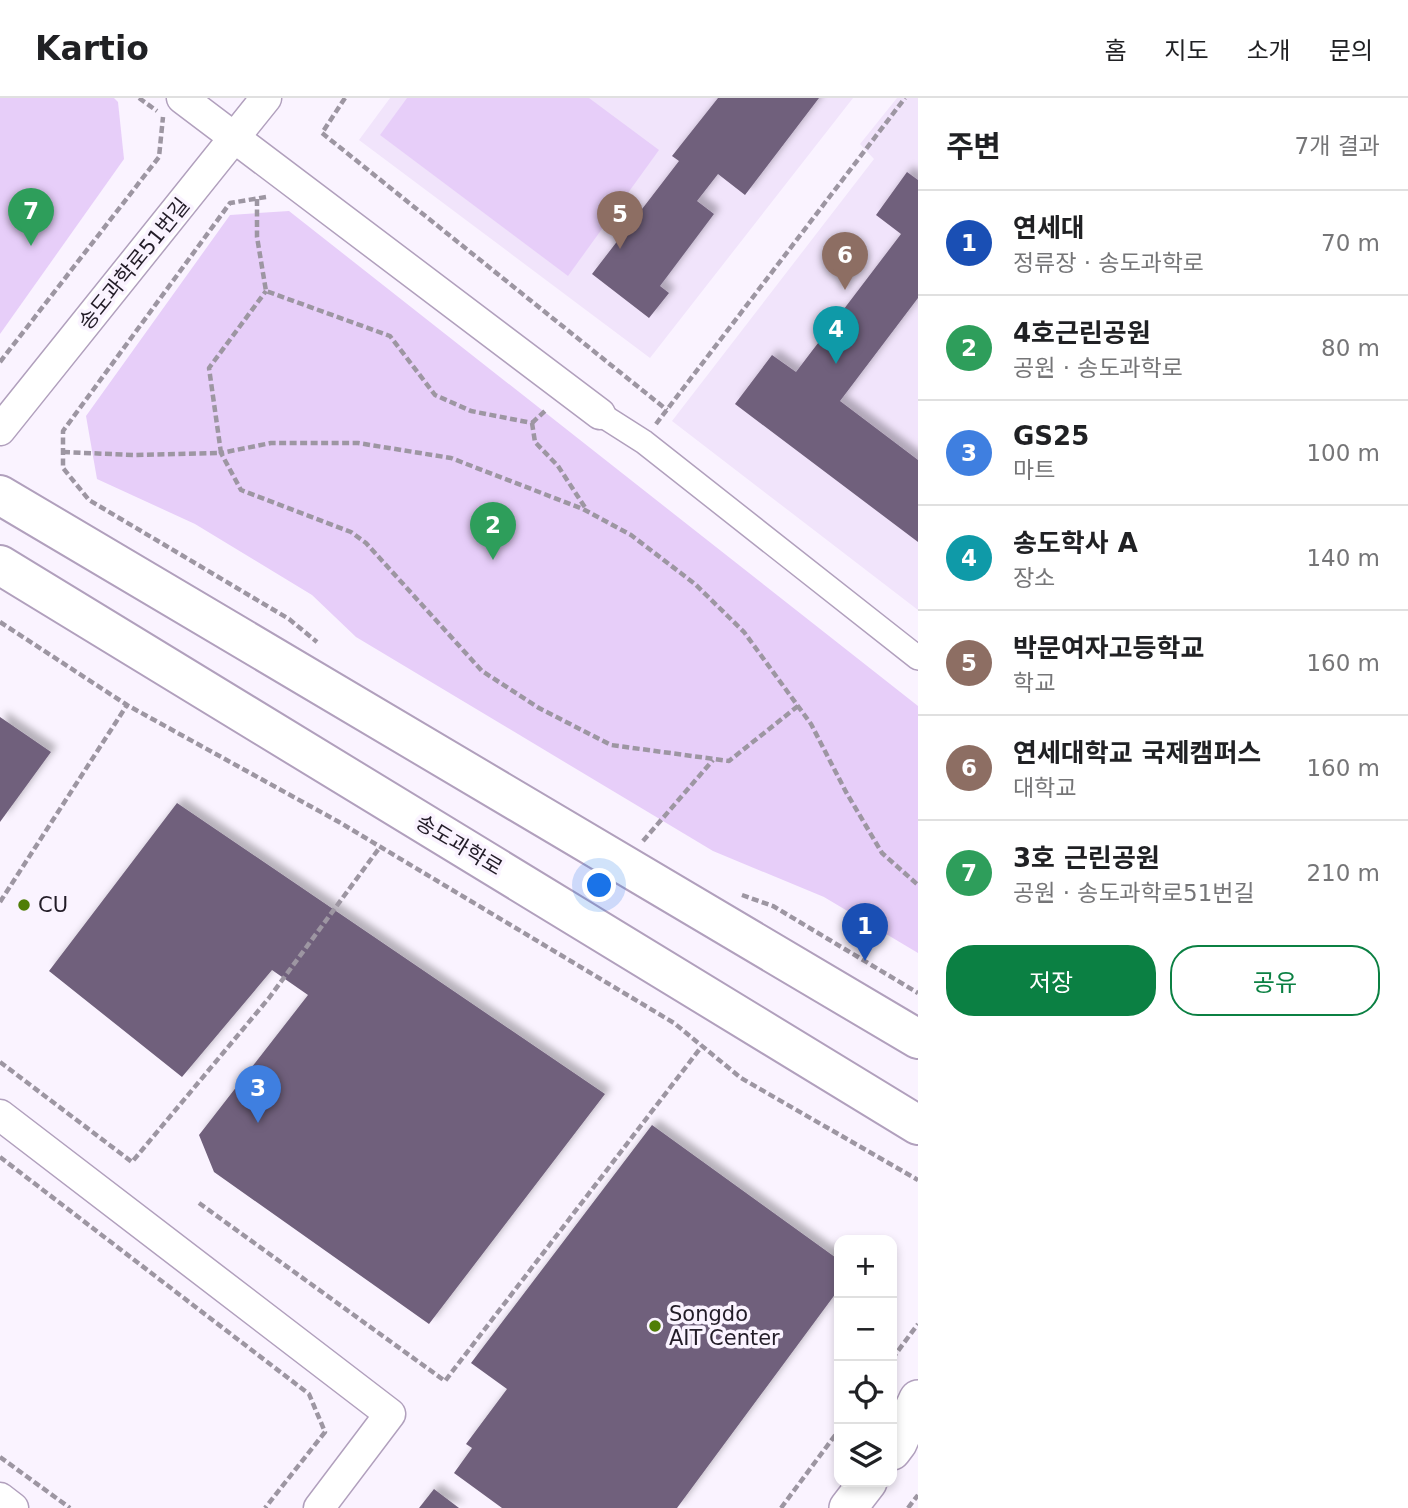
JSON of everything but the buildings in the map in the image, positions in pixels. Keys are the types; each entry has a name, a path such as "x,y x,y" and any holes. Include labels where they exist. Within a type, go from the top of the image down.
{"main road":[{"path":"0,495 918,1039"},
{"name":"송도과학로","path":"0,565 918,1125"}],"street":[{"path":"182,98 600,414 643,442 918,658"},
{"name":"송도과학로51번길","path":"0,430 266,98"},
{"path":"0,1115 390,1414 319,1508"},
{"path":"903,1440 918,1399"},
{"path":"848,1508 864,1487"},
{"path":"0,1498 13,1508"}],"path":[{"path":"0,362 159,157 163,116 139,98"},
{"path":"345,98 322,133 667,410"},
{"path":"643,442 905,98"},
{"path":"89,500 63,468 63,431 230,203 271,196"},
{"path":"257,199 257,237 266,291 209,368 221,453 241,490 351,532 366,543 482,671 539,708 611,745 729,761 798,706"},
{"path":"266,291 390,336 435,395 471,411 532,423"},
{"path":"532,423 551,404"},
{"path":"532,423 536,442 558,466 588,512"},
{"path":"63,452 133,455 221,453 271,443 358,443 452,458 588,512 631,535 695,584 744,632 811,724 846,792 882,853 918,885"},
{"path":"0,622 127,705 380,847 674,1023 741,1078 918,1180"},
{"path":"0,902 127,705"},
{"path":"641,844 713,759"},
{"path":"0,1062 132,1162 269,998 380,847"},
{"path":"199,1203 445,1381 702,1046"},
{"path":"0,1157 309,1394 325,1432 265,1508"},
{"path":"897,1352 918,1324"},
{"path":"781,1508 834,1437"},
{"path":"0,1457 70,1508"},
{"path":"908,1508 918,1495"}],"shaded area":[{"path":"0,98 114,98 118,102 124,159 0,334"},
{"path":"390,98 853,98 650,358 359,140"},
{"path":"407,98 589,98 659,150 568,276 380,135"},
{"path":"897,98 918,98 918,610 672,421 874,159 860,144"},
{"path":"289,211 918,706 918,953 824,897 713,851 356,637 312,595 195,524 97,479 86,416 230,215"}],"place":[{"name":"3호 근린공원","path":"31,246"},
{"name":"박문여자고등학교","path":"620,249"},
{"name":"연세대학교 국제캠퍼스","path":"845,290"},
{"name":"송도학사 A","path":"836,364"},
{"name":"4호근린공원","path":"493,560"},
{"name":"CU","path":"24,905"},
{"name":"연세대","path":"865,961"},
{"name":"GS25","path":"258,1123"},
{"name":"Songdo AIT Center","path":"655,1326"}]}
